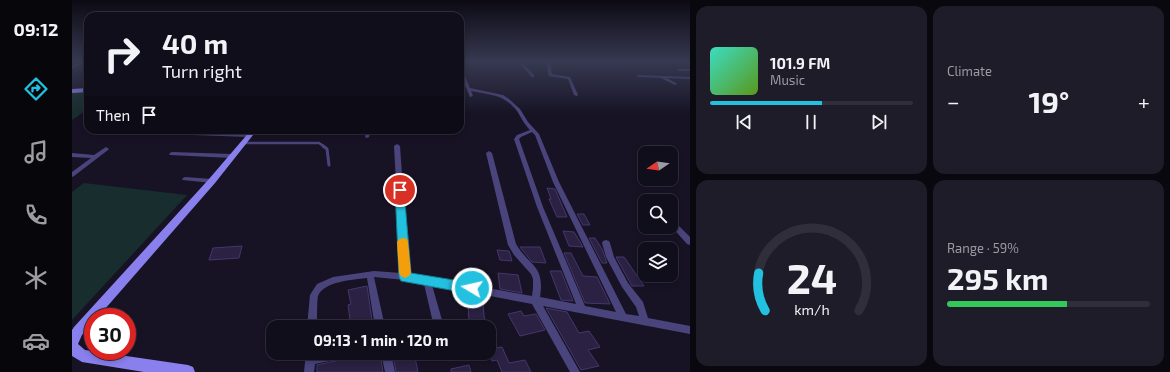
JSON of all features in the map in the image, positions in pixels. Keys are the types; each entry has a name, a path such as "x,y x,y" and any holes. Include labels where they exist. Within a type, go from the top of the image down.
{"street":[{"path":"464,79 471,96"},
{"path":"570,79 576,95"},
{"path":"667,79 675,84"},
{"path":"468,89 502,96 518,110 526,123 537,135 556,182 623,317"},
{"path":"72,91 84,90"},
{"path":"533,130 516,139 540,207 582,308"},
{"path":"186,134 248,137"},
{"path":"72,342 78,331 212,181 248,137"},
{"path":"397,146 405,277"},
{"path":"72,175 106,149"},
{"path":"489,153 512,245 518,255 532,267 536,277 537,291 535,300 575,372"},
{"path":"172,154 232,156"},
{"path":"72,155 96,157"},
{"path":"185,179 212,181"},
{"path":"678,229 690,242"},
{"path":"606,243 610,258 625,285 640,305 645,322"},
{"path":"370,275 379,320"},
{"path":"312,320 314,295 320,287 333,280 370,275 405,277 582,308 690,330"},
{"path":"427,281 429,294 437,320"},
{"path":"72,348 77,356 188,372"},
{"path":"309,372 310,360"},
{"path":"387,360 390,372"}],"lane":[{"path":"248,137 319,143 327,149 329,165"}],"green space":[{"path":"72,92 84,92 84,112 72,120"},
{"path":"84,183 187,195 72,320 72,192"}],"building":[{"path":"547,188 555,189 567,217 557,217 549,199 551,199"},
{"path":"577,214 584,214 590,225 583,225"},
{"path":"563,231 574,232 583,247 569,246"},
{"path":"589,238 595,238 602,249 607,263 602,263"},
{"path":"242,246 239,258 209,260 213,248"},
{"path":"520,247 540,247 546,263 532,262"},
{"path":"497,250 509,251 512,261 500,260"},
{"path":"564,253 571,253 583,276 597,277 610,304 585,303"},
{"path":"616,257 624,257 638,277 638,282 641,282 644,286 632,286"},
{"path":"550,271 561,271 573,301 561,300"},
{"path":"498,273 518,275 522,293 500,289"},
{"path":"367,286 372,320 350,320 348,305 351,304 348,290"},
{"path":"468,302 483,304 485,320 469,320"},
{"path":"546,308 567,312 579,333 589,331 600,347 588,350 599,366 581,370"},
{"path":"521,311 524,316 536,314 545,330 520,336 508,314"},
{"path":"502,347 509,363 525,360 531,372 502,372 497,360 492,361 492,360 496,360 496,348"},
{"path":"340,360 381,360 383,372 317,372 317,365"},
{"path":"394,360 415,360 418,372 396,372"},
{"path":"469,365 471,372 451,372 451,369"}],"slow traffic":[{"path":"403,242 405,273"}],"route":[{"path":"400,190 405,277 472,288"}]}
